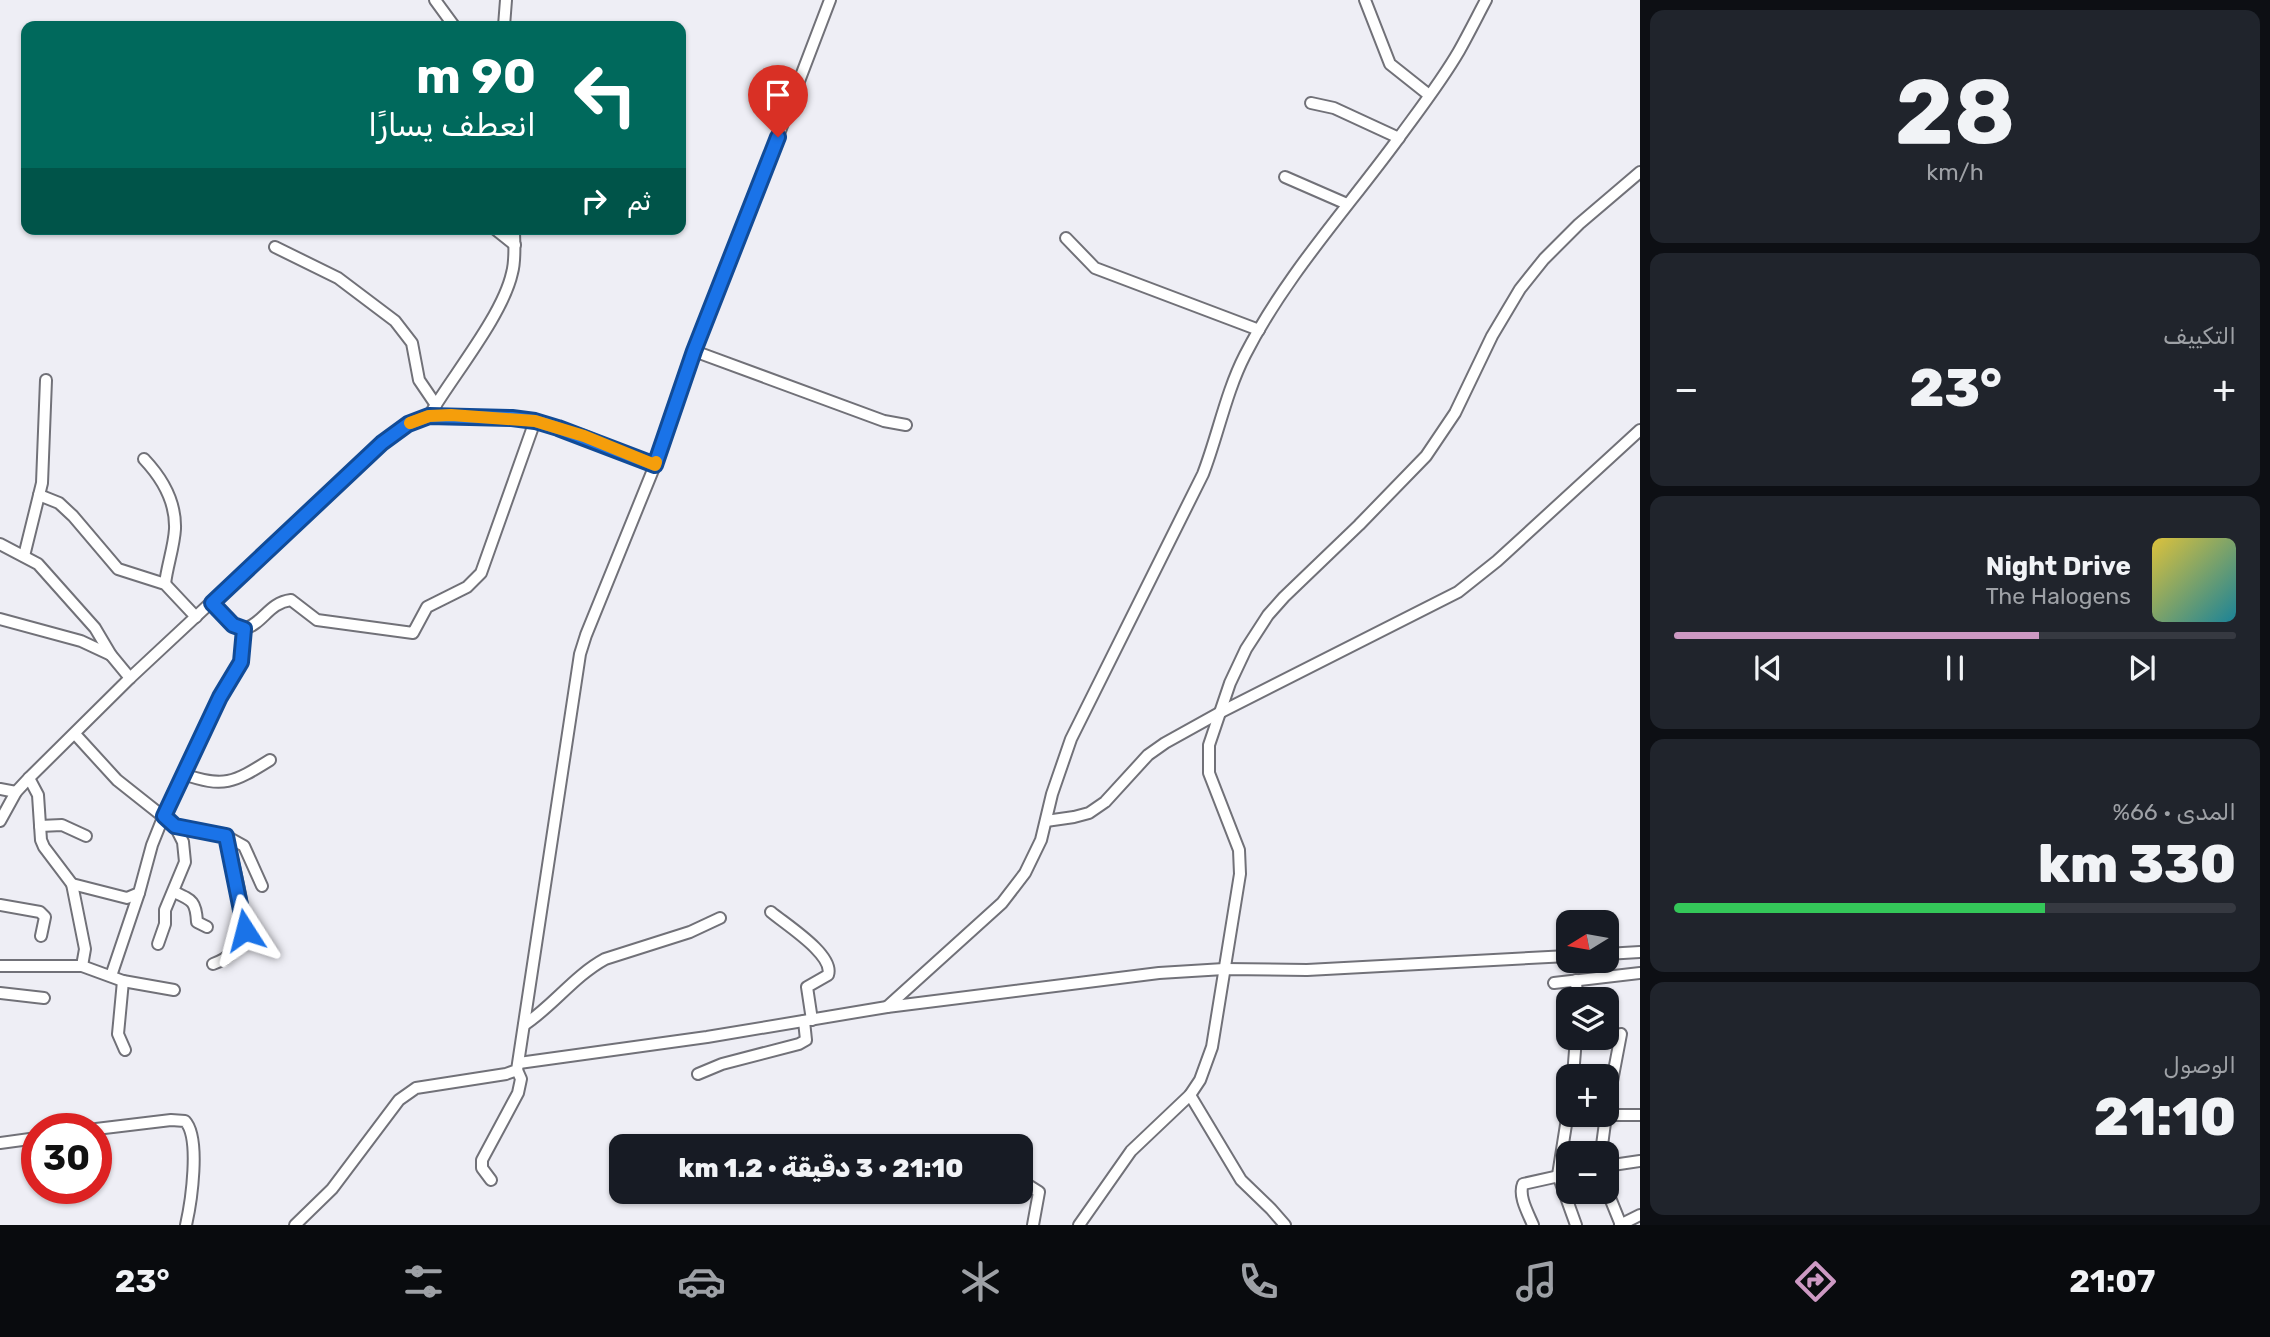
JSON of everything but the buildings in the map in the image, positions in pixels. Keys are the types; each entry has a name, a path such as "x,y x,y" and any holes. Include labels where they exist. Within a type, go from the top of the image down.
{"street":[{"path":"435,0 450,21"},
{"path":"504,21 506,0"},
{"path":"491,1180 482,1168 482,1160 518,1093 521,1079 518,1066 580,654 655,465 694,351 830,0"},
{"path":"1365,0 1390,64 1429,95"},
{"path":"887,1007 1002,903 1034,857 1060,765 1071,739 1203,474 1236,375 1259,330 1305,259 1399,138 1458,54 1486,0"},
{"path":"1311,103 1334,108 1399,138"},
{"path":"1079,1225 1131,1151 1190,1095 1200,1080 1212,1047 1240,874 1239,850 1209,773 1209,745 1219,713 1246,649 1283,597 1426,456 1444,432 1479,359 1520,289 1556,246 1640,172"},
{"path":"1284,177 1347,204"},
{"path":"502,235 514,245"},
{"path":"429,416 493,316 506,290 512,274 514,235"},
{"path":"1066,238 1095,268 1259,330"},
{"path":"275,247 338,278 395,321 412,343 419,380 436,405"},
{"path":"694,351 874,418 906,425"},
{"path":"24,556 42,483 46,380"},
{"path":"0,821 16,792 130,678 382,443 408,424 429,416 485,416 535,421 584,436 655,465"},
{"path":"212,603 233,625 244,629 257,622 273,606 291,600 317,620 413,633 427,607 467,587 481,573 535,421"},
{"path":"1046,821 1089,813 1120,788 1149,755 1219,713 1458,592 1497,561 1640,430"},
{"path":"144,459 159,476 172,507 175,529 165,584"},
{"path":"39,495 59,503 73,516 118,569 165,584 196,617"},
{"path":"0,544 38,564 95,628 111,655 130,678"},
{"path":"3,624 80,641 111,655"},
{"path":"111,976 152,845 164,816 220,697 241,662 244,629"},
{"path":"75,734 117,780 175,826 183,842 185,862 165,910 165,924 158,944"},
{"path":"183,774 208,782 230,782 270,761"},
{"path":"29,778 38,795 44,847 72,884 85,948 82,966"},
{"path":"0,789 16,792"},
{"path":"40,826 62,825 86,836"},
{"path":"175,826 226,836 244,846 262,886"},
{"path":"213,964 225,960 233,953 245,930 226,836"},
{"path":"72,884 127,898 139,893"},
{"path":"174,892 192,900 196,906 197,922 207,927"},
{"path":"0,905 40,912 45,917 41,936"},
{"path":"698,1074 722,1064 806,1040 807,987 828,975 829,967 822,954 771,912"},
{"path":"524,1025 542,1013 592,966 636,947 690,932 720,918"},
{"path":"1619,953 1640,952"},
{"path":"295,1225 332,1189 407,1093 416,1088 506,1074 518,1066 887,1007 1159,973 1224,969 1307,970 1556,957"},
{"path":"0,966 82,966 123,981 174,990"},
{"path":"1554,983 1640,973"},
{"path":"1577,979 1577,987"},
{"path":"123,981 118,1034 125,1049"},
{"path":"0,993 44,998"},
{"path":"1615,1064 1621,1034"},
{"path":"1190,1095 1241,1180 1284,1225"},
{"path":"1619,1114 1640,1115"},
{"path":"112,1127 171,1120 185,1121 189,1125 192,1175 186,1225"},
{"path":"0,1143 21,1140"},
{"path":"1619,1164 1640,1161"},
{"path":"1533,1225 1521,1188 1523,1184 1556,1177"},
{"path":"1033,1188 1039,1192 1033,1225"},
{"path":"1571,1204 1576,1225"},
{"path":"1612,1204 1621,1225 1640,1215"}],"slow traffic":[{"path":"410,423 429,416 451,415 535,421 584,436 655,465 656,462"}],"route":[{"path":"245,930 226,836 175,826 164,816 220,697 241,662 244,629 233,625 212,603 382,443 419,419 429,416 470,416 535,421 584,436 655,465 694,351 778,137"}]}
